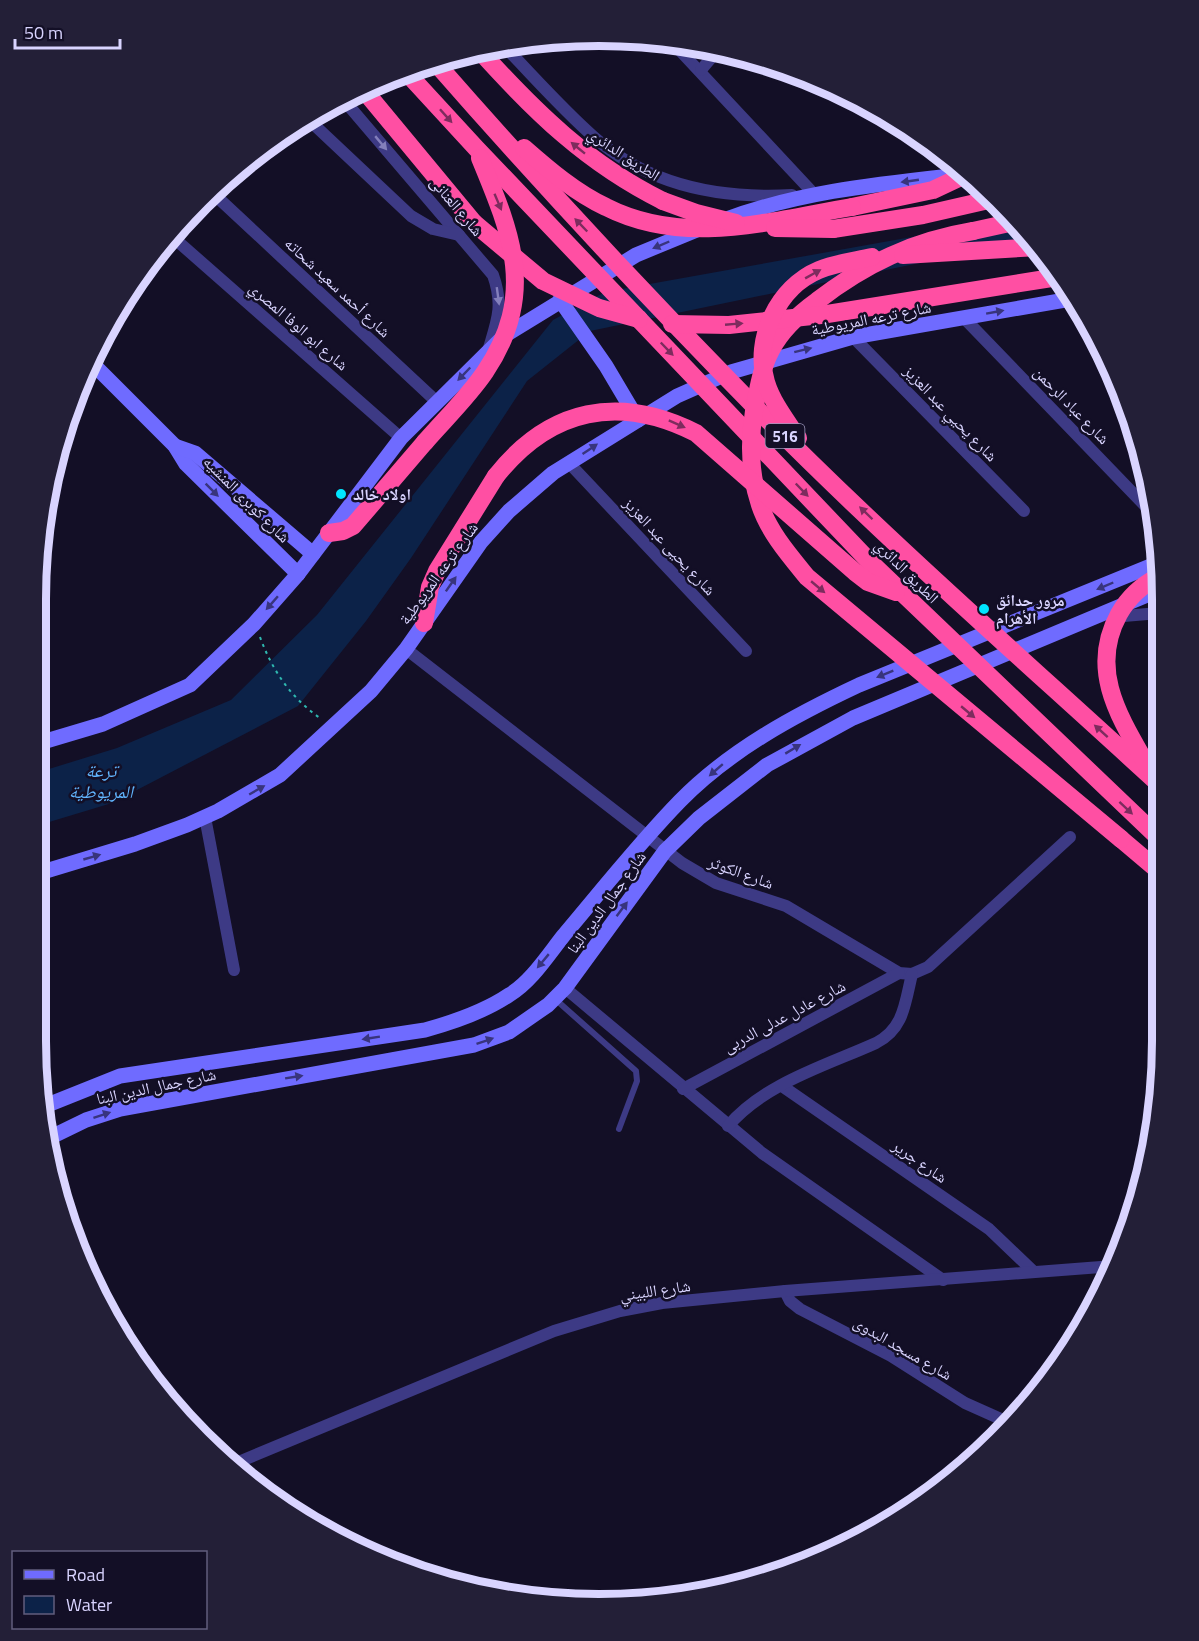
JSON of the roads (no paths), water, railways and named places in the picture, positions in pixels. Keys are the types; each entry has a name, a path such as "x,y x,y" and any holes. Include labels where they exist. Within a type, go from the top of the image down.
{"highway":[{"name":"الطريق الدائري","path":"486,58 525,101 596,162 632,185 696,213 766,228 833,229 923,215 983,201"},
{"name":"الطريق الدائري","path":"442,70 571,215 759,411 942,585 1152,777"},
{"name":"الطريق الدائري","path":"413,79 901,594 1152,831"},
{"path":"370,97 474,224 543,281 599,308 657,324 729,325 810,316 1049,278"},
{"path":"472,104 573,187 605,207 639,221 676,229 713,230 852,207 933,190 957,178"},
{"path":"328,533 343,531 353,526 484,373 500,346 511,316 515,284 514,252 506,221 476,148"},
{"path":"1005,224 929,240 887,256 851,276 800,313 784,330 763,369 751,430 754,478 760,506 780,543 807,577 1152,865"},
{"path":"817,466 775,404 766,380 762,359 765,337 772,316 783,297 817,270 838,263 873,257 1025,248"},
{"path":"424,623 430,587 437,571 511,456 530,439 559,423 599,412 624,411 650,414 696,433 855,572 868,582 901,594"},
{"path":"1151,580 1124,605 1111,628 1105,653 1107,679 1114,703 1152,773"}],"main road":[{"path":"46,741 102,724 190,684 254,624 297,574 401,438 504,336 563,305 636,255 747,211 814,194 953,175"},
{"name":"شارع ترعه المريوطية","path":"46,871 135,844 205,817 280,775 371,691 406,649 480,542 509,511 569,463 677,396 731,372 853,337 1064,299"},
{"path":"563,305 594,349 638,420"},
{"name":"شارع كوبرى المنشيه","path":"98,369 176,446 186,464 297,574"},
{"name":"شارع كوبرى المنشيه","path":"176,446 195,453 313,555"},
{"name":"شارع جمال الدين البنا","path":"50,1104 120,1076 425,1030 459,1020 510,995 526,980 648,835 682,799 731,757 816,705 859,684 1151,566"},
{"name":"شارع جمال الدين البنا","path":"55,1135 86,1120 120,1109 474,1045 509,1032 560,994 665,851 699,818 767,765 810,739 853,718 1152,594"},
{"path":"682,799 699,818"}],"street":[{"path":"683,53 814,194"},
{"path":"512,54 595,139 631,164 671,182 713,193 756,197 814,194"},
{"path":"701,70 711,58"},
{"name":"شارع العنانى","path":"350,107 493,275 500,293 500,312 487,352"},
{"path":"315,126 411,216 433,229 459,235"},
{"name":"شارع أحمد سعيد شحاته","path":"219,199 437,402"},
{"name":"شارع ابو الوفا المصري","path":"178,242 401,438"},
{"name":"شارع عباد الرحمن","path":"964,318 1144,505"},
{"name":"شارع يحيي عبد العزيز","path":"853,337 1024,511"},
{"name":"شارع يحيى عبد العزيز","path":"569,463 746,651"},
{"path":"1098,616 1126,618 1152,614"},
{"name":"شارع الكوثر","path":"406,649 648,835 665,851 699,874 716,883 786,906 906,974"},
{"path":"205,817 234,970"},
{"path":"728,1126 746,1106 782,1086 876,1043 893,1032 903,1015 906,974 928,967 1070,837"},
{"name":"شارع عادل عدلى الدربى","path":"683,1089 906,974"},
{"path":"560,994 728,1126 943,1280"},
{"name":"شارع جرير","path":"782,1086 989,1229 1033,1271"},
{"name":"شارع اللبيني","path":"240,1461 581,1322 620,1311 662,1303 785,1291 1033,1271 1102,1270"},
{"name":"شارع مسجد البدوى","path":"785,1291 790,1301 800,1309 891,1356 960,1400 1003,1420"}],"lane":[{"path":"560,994 636,1071 637,1081 619,1129"}],"water":[{"name":"ترعة المريوطية","path":"1002,221 1021,242 590,331 527,381 411,558 366,621 298,706 112,803 46,823 46,770 117,748 231,700 317,615 553,320 605,292"}],"place":[{"name":"اولاد خالد","path":"341,494"},
{"name":"مرور حدائق الأهرام","path":"984,609"}]}
